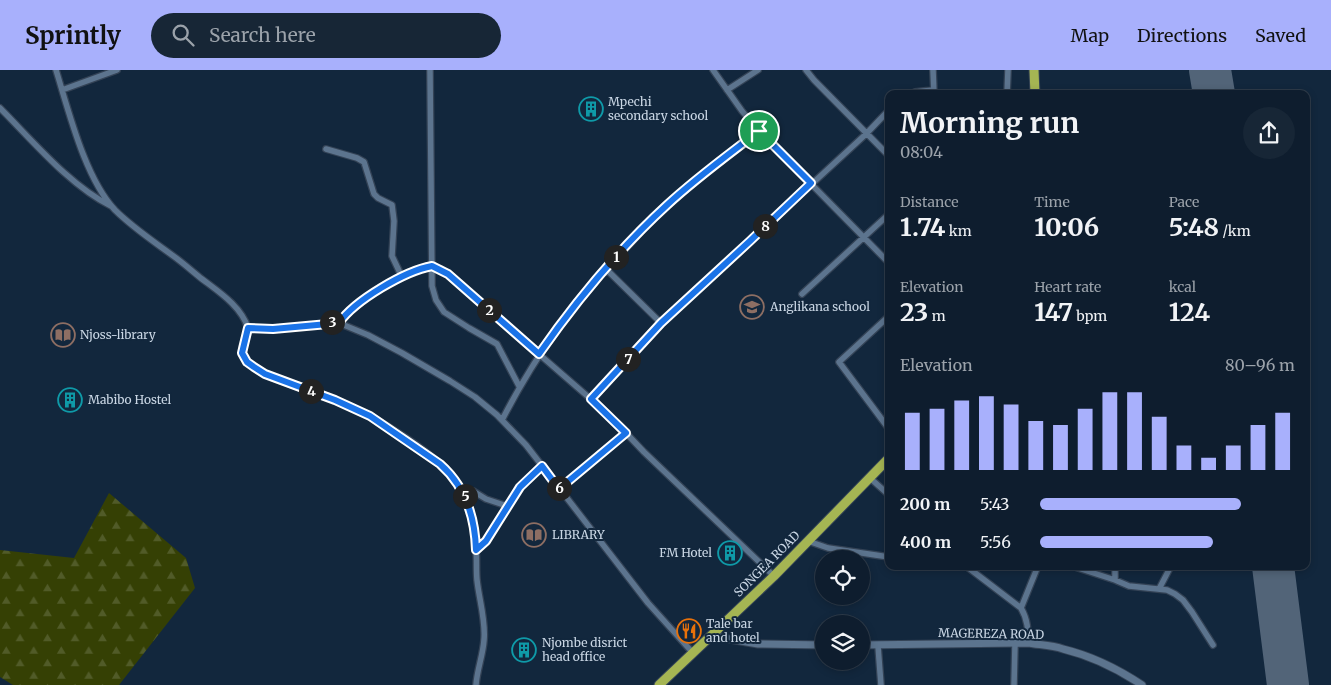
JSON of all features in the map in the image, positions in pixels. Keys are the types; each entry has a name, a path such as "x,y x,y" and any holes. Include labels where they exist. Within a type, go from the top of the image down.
{"highway":[{"path":"1034,70 1035,90"},
{"name":"SONGEA ROAD","path":"659,685 774,576 885,462"}],"street":[{"path":"56,70 88,165 103,192 126,221 228,299 244,317 248,328 242,349 243,356 247,362 265,374 335,400 380,422 440,464 449,472 463,492 473,518 476,577 484,639 476,685"},
{"path":"62,90 117,70"},
{"path":"430,70 432,286 440,307 444,312 496,343 520,386"},
{"path":"713,70 759,131 885,259"},
{"path":"727,90 758,70"},
{"path":"806,70 885,152"},
{"path":"933,70 933,90"},
{"path":"1007,90 1008,70"},
{"path":"0,108 53,162 83,188 113,207"},
{"path":"591,399 661,323 866,134 885,114"},
{"path":"502,420 539,354 564,319 606,269 666,206 699,177 759,131"},
{"path":"326,149 364,162 374,194 392,205 394,216 392,256 402,277"},
{"path":"802,294 885,218"},
{"path":"339,323 355,306 402,277 432,266 448,274 591,399 774,576"},
{"path":"606,269 661,323"},
{"path":"885,320 838,362 885,425"},
{"path":"248,328 273,329 339,323 368,335 475,397 502,420 542,466 648,603 694,653"},
{"path":"559,489 626,433"},
{"path":"476,550 486,541 520,487 542,466"},
{"path":"870,478 885,491"},
{"path":"463,492 473,491 486,499 507,506"},
{"path":"808,541 828,548 885,556"},
{"path":"971,570 1021,608 1028,626 1028,643"},
{"path":"1021,608 1036,570"},
{"path":"1084,570 1137,588 1167,590 1183,600 1213,645"},
{"path":"1115,570 1115,580"},
{"path":"1159,589 1169,570"},
{"path":"712,636 758,644 815,645"},
{"name":"MAGEREZA ROAD","path":"870,646 1028,643 1063,648 1089,657 1142,685"},
{"path":"1014,685 1015,644"},
{"path":"878,646 881,685"}],"green space":[{"path":"109,493 186,558 195,588 119,685 13,685 0,677 0,550 74,558"}],"runway":[{"path":"1210,70 1213,90"},
{"path":"1274,570 1288,685"}],"place":[{"name":"Mpechi secondary school","path":"591,109"},
{"name":"Anglikana school","path":"752,307"},
{"name":"Njoss-library","path":"63,335"},
{"name":"Mabibo Hostel","path":"70,400"},
{"name":"LIBRARY","path":"534,535"},
{"name":"FM Hotel","path":"730,553"},
{"name":"Tale bar and hotel","path":"689,631"},
{"name":"Njombe disrict head office","path":"524,650"}],"route":[{"path":"759,131 811,183 661,323 591,399 626,433 577,472 559,489 542,466 520,487 483,546 476,550 474,523 463,492 455,479 440,464 396,432 370,416 335,400 265,374 247,362 243,356 243,343 248,328 273,329 332,322 339,323 348,311 368,296 408,274 432,266 448,274 539,354 564,319 606,269 666,206 699,177 759,131"}]}
